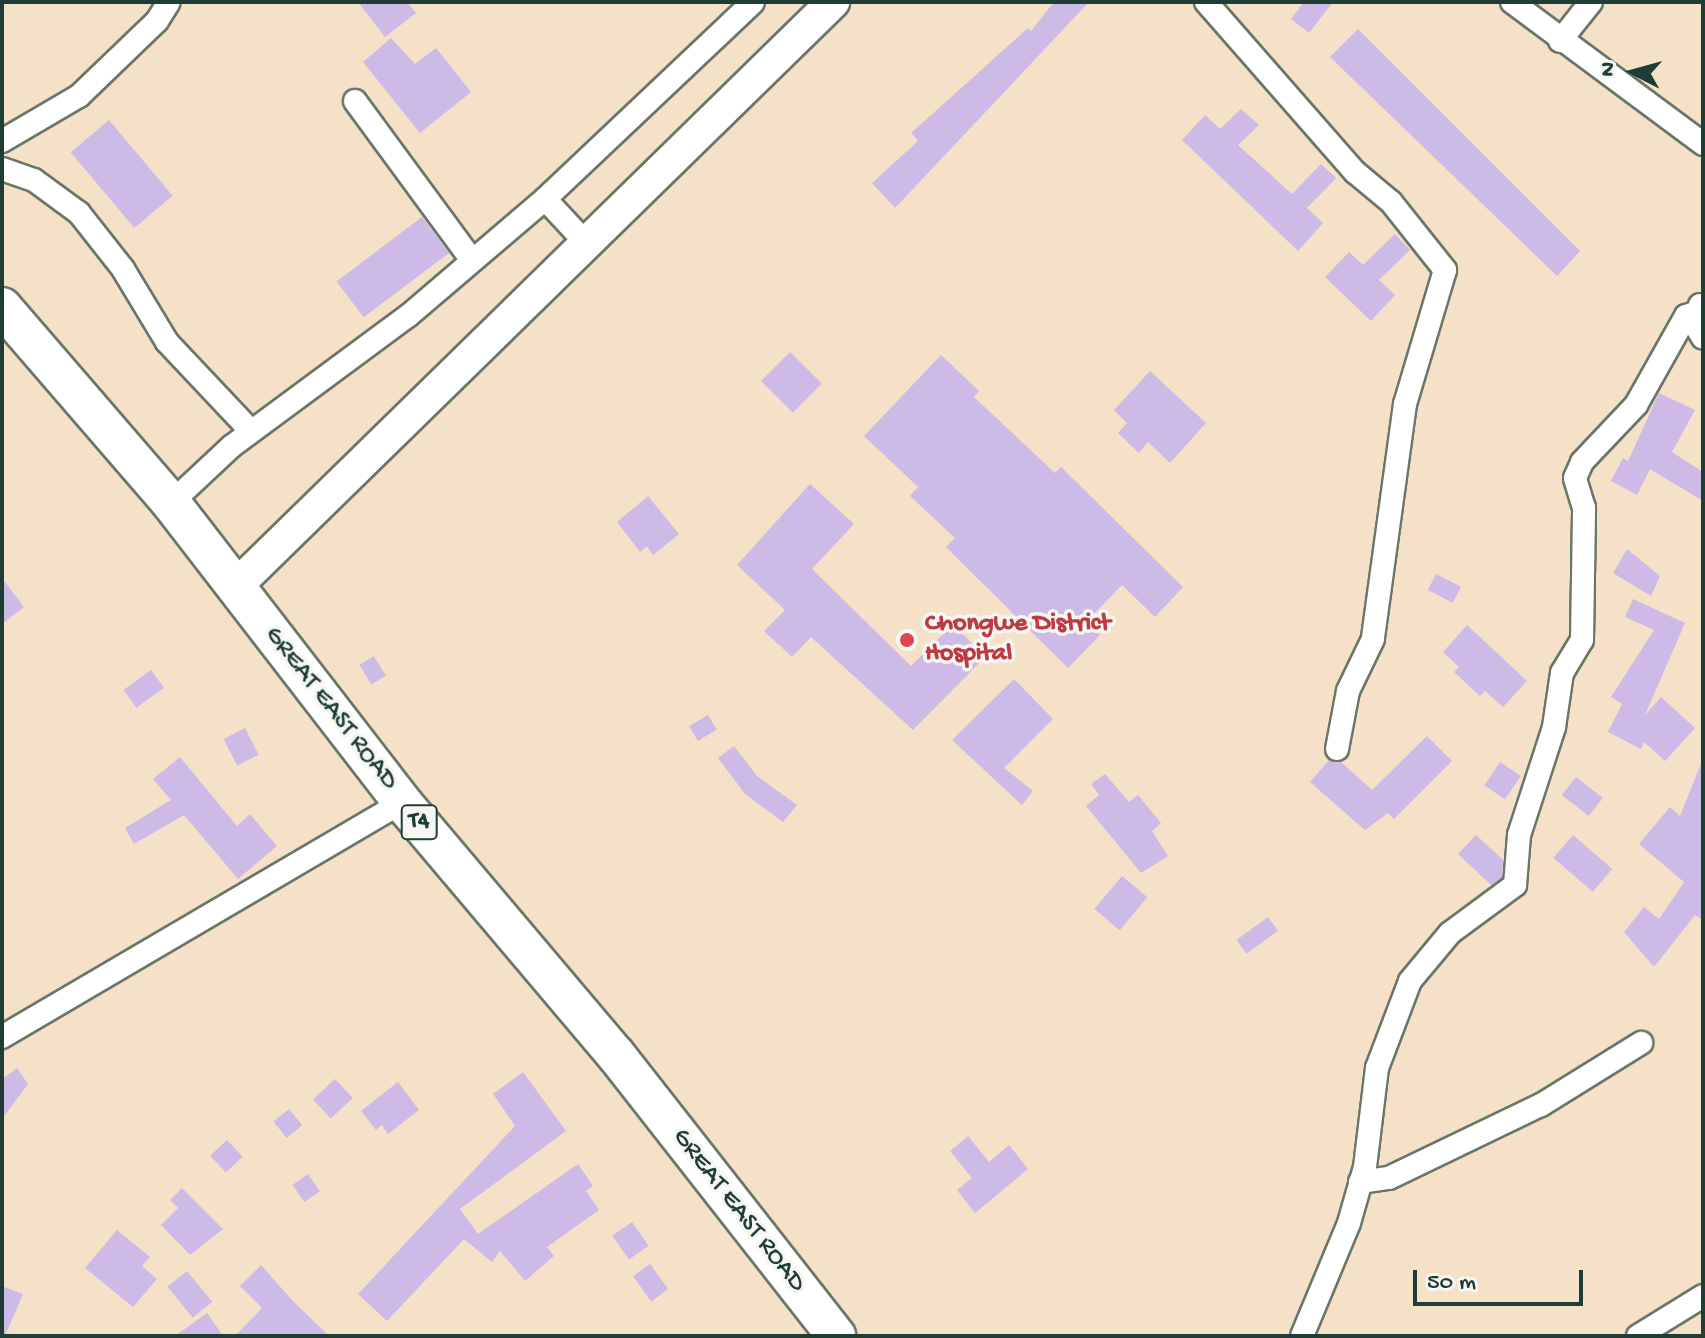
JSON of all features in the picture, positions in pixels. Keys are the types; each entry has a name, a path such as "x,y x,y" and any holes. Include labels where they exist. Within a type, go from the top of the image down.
{"highway":[{"name":"GREAT EAST ROAD","path":"2,307 171,503 402,802 616,1055 836,1336"}],"main road":[{"path":"235,587 833,2"}],"street":[{"path":"2,141 79,96 157,21 169,2"},
{"path":"171,503 251,431 408,316 545,199 753,2"},
{"path":"1206,2 1355,172 1391,202 1445,270 1405,404 1373,639 1348,691 1337,749"},
{"path":"1512,2 1560,41 1703,144"},
{"path":"1560,41 1591,2"},
{"path":"355,101 472,260"},
{"path":"2,169 34,180 79,213 123,269 167,342 251,431"},
{"path":"545,199 587,244"},
{"path":"1699,307 1696,334 1703,338"},
{"path":"1302,1336 1360,1182 1377,1068 1410,981 1450,933 1515,885 1519,835 1554,727 1562,673 1582,640 1584,508 1575,478 1582,462 1636,405 1686,316 1699,307"},
{"path":"2,1037 402,802"},
{"path":"1360,1182 1389,1178 1527,1112 1641,1043"},
{"path":"1638,1336 1703,1296"}],"building":[{"path":"358,2 407,2 416,13 385,37"},
{"path":"1054,2 1089,2 895,208 872,183 918,141 911,133 1028,28 1031,31"},
{"path":"1304,2 1333,2 1309,33 1291,19"},
{"path":"1358,29 1580,251 1557,276 1330,57"},
{"path":"391,38 415,64 436,48 471,92 420,133 363,62"},
{"path":"1241,109 1259,125 1238,145 1292,194 1321,164 1336,178 1307,208 1323,223 1298,251 1182,140 1205,115 1220,129"},
{"path":"109,120 173,196 134,228 71,152"},
{"path":"422,217 449,253 364,317 337,281"},
{"path":"1395,234 1410,250 1379,280 1395,295 1371,321 1325,277 1349,252 1363,265"},
{"path":"790,352 822,384 793,413 761,381"},
{"path":"941,355 979,391 974,397 1055,473 1061,467 1183,587 1155,617 1122,585 1088,620 1100,635 1068,668 946,547 955,538 910,496 918,487 864,436"},
{"path":"1150,371 1206,423 1170,463 1148,442 1139,453 1118,433 1127,423 1114,410"},
{"path":"1659,393 1695,410 1672,452 1703,472 1703,501 1650,469 1637,495 1611,481 1623,458 1628,461"},
{"path":"810,484 854,524 812,569 911,666 953,624 985,657 913,730 811,637 792,657 764,631 785,610 737,565"},
{"path":"648,496 679,534 653,555 647,546 640,552 617,522"},
{"path":"1627,549 1660,576 1651,596 1613,573"},
{"path":"1436,574 1461,587 1453,603 1428,590"},
{"path":"2,578 24,607 2,624"},
{"path":"1633,599 1685,623 1645,715 1661,697 1695,728 1665,761 1644,742 1641,749 1608,732 1622,704 1611,697 1654,630 1625,617"},
{"path":"1467,625 1527,681 1503,707 1485,691 1480,696 1454,672 1459,667 1443,652"},
{"path":"374,656 386,676 371,684 359,665"},
{"path":"151,670 164,688 136,708 123,690"},
{"path":"1014,679 1053,719 1004,768 1033,791 1022,805 952,740"},
{"path":"708,715 717,730 698,741 689,726"},
{"path":"245,728 259,755 237,766 224,739"},
{"path":"1427,736 1452,761 1394,819 1388,813 1365,830 1310,782 1329,760 1341,762 1372,790"},
{"path":"734,746 757,776 797,805 783,822 745,794 718,758"},
{"path":"180,757 237,826 250,814 277,846 238,879 184,815 134,844 125,828 171,800 153,779"},
{"path":"1702,761 1703,920 1695,915 1654,967 1624,932 1644,907 1659,919 1684,882 1639,844 1670,807 1680,816"},
{"path":"1500,762 1521,776 1505,799 1484,785"},
{"path":"1105,774 1129,802 1138,795 1161,823 1152,831 1168,856 1141,873 1086,806 1099,795 1091,784"},
{"path":"1576,777 1603,798 1589,816 1562,795"},
{"path":"1476,835 1503,860 1502,878 1491,885 1458,854"},
{"path":"1573,835 1612,869 1593,892 1553,858"},
{"path":"1122,876 1147,897 1120,930 1094,909"},
{"path":"1268,917 1278,931 1246,954 1236,940"},
{"path":"17,1068 28,1084 2,1119 2,1079"},
{"path":"523,1072 566,1131 460,1209 478,1234 578,1164 593,1186 586,1191 599,1210 547,1247 554,1256 525,1281 500,1251 492,1262 464,1239 387,1321 358,1294 515,1126 493,1094"},
{"path":"335,1079 353,1098 331,1118 313,1099"},
{"path":"398,1082 419,1110 388,1134 382,1125 376,1130 361,1111"},
{"path":"289,1109 302,1125 287,1138 273,1122"},
{"path":"968,1136 989,1162 1009,1145 1028,1169 975,1213 957,1190 972,1178 950,1151"},
{"path":"227,1140 243,1157 226,1173 210,1156"},
{"path":"308,1174 320,1191 304,1202 292,1185"},
{"path":"182,1188 223,1229 190,1255 161,1225 178,1208 170,1200"},
{"path":"632,1222 649,1246 629,1260 612,1236"},
{"path":"117,1230 150,1257 142,1266 157,1279 133,1307 85,1268"},
{"path":"650,1264 668,1289 651,1301 633,1276"},
{"path":"261,1265 329,1336 235,1336 262,1308 240,1286"},
{"path":"187,1271 212,1302 193,1318 168,1287"},
{"path":"2,1286 23,1294 5,1336 2,1336"},
{"path":"207,1313 223,1336 175,1336"}],"place":[{"name":"Chongwe District Hospital","path":"907,640"}]}
